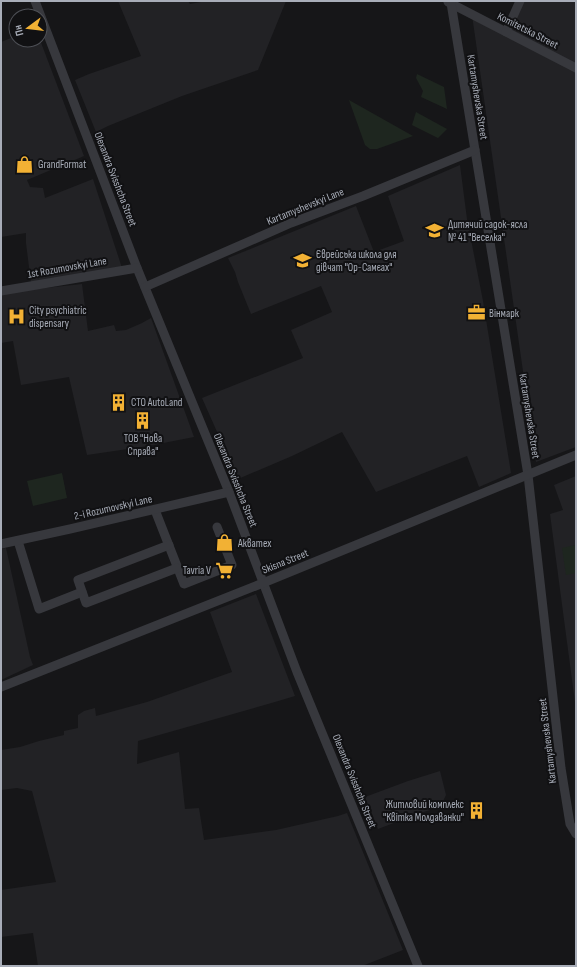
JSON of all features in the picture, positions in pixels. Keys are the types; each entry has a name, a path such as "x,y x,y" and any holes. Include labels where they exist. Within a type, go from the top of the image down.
{"street":[{"name":"Olexandra Svisshcha Street","path":"35,1 137,268 229,492 297,672 418,966"},
{"path":"506,32 520,1"},
{"name":"Komitetska Street","path":"449,2 576,68"},
{"name":"Kartamyshevska Street","path":"449,2 475,150 528,475 561,768 570,824 576,834"},
{"name":"Kartamyshevskyi Lane","path":"146,287 291,223 363,196 475,150"},
{"name":"1st Rozumovskyi Lane","path":"1,290 137,268"},
{"name":"Skisna Street","path":"1,686 263,583 576,455"},
{"name":"2-i Rozumovskyi Lane","path":"1,544 229,492"},
{"path":"155,510 184,584 232,565 217,527"},
{"path":"18,541 39,609 82,592"},
{"path":"169,545 78,580 82,592 86,603 177,568"}],"shaded area":[{"path":"118,1 188,1 190,4 202,1 286,1 258,70 182,96 96,132 75,80 141,56"},
{"path":"524,1 576,1 576,67 508,32"},
{"path":"472,15 576,71 576,447 536,462"},
{"path":"8,39 8,48 43,48 84,156 27,180 30,187 43,188 45,198 93,179 123,271 31,283 26,233 1,237 1,42"},
{"path":"417,74 444,87 447,109 421,97 423,91 416,78"},
{"path":"349,100 413,136 377,149 370,149 365,145"},
{"path":"416,112 447,129 438,138 412,125"},
{"path":"460,165 467,219 483,301 511,473 479,487 467,456 376,492 342,432 292,456 238,479 202,398 303,358 291,330 332,312 321,286 251,314 228,258 356,206 374,252 404,241 388,196"},
{"path":"82,284 88,331 114,325 116,331 126,330 151,318 194,437 148,446 87,455 69,377 21,385 13,341 1,343 1,295 27,290"},
{"path":"62,473 67,498 33,506 27,481"},
{"path":"576,476 576,710 550,514 563,510 554,485"},
{"path":"575,545 576,573 566,575 562,548"},
{"path":"6,548 33,665 1,680 1,549"},
{"path":"256,594 295,696 138,741 137,764 179,752 185,809 199,808 204,840 276,830 347,813 403,950 362,966 38,966 33,933 1,937 1,890 56,882 32,791 17,788 1,790 1,750 20,747 64,735 64,731 78,728 78,715 84,711 95,708 96,716 147,702 232,672 210,612"},
{"path":"440,771 446,795 443,801 444,806 420,813 378,829 365,797"}],"place":[{"name":"GrandFormat","path":"25,164"},
{"name":"Дитячий садок-ясла № 41 \"Веселка\"","path":"435,230"},
{"name":"Єврейська школа для дівчат \"Ор-Самєах\"","path":"303,260"},
{"name":"Вінмарк","path":"476,313"},
{"name":"City psychiatric dispensary","path":"16,316"},
{"name":"СТО AutoLand","path":"118,402"},
{"name":"ТОВ \"Нова Справа\"","path":"143,420"},
{"name":"Акватех","path":"225,543"},
{"name":"Tavria V","path":"224,570"},
{"name":"Житловий комплекс \"Квітка Молдаванки\"","path":"477,810"}]}
